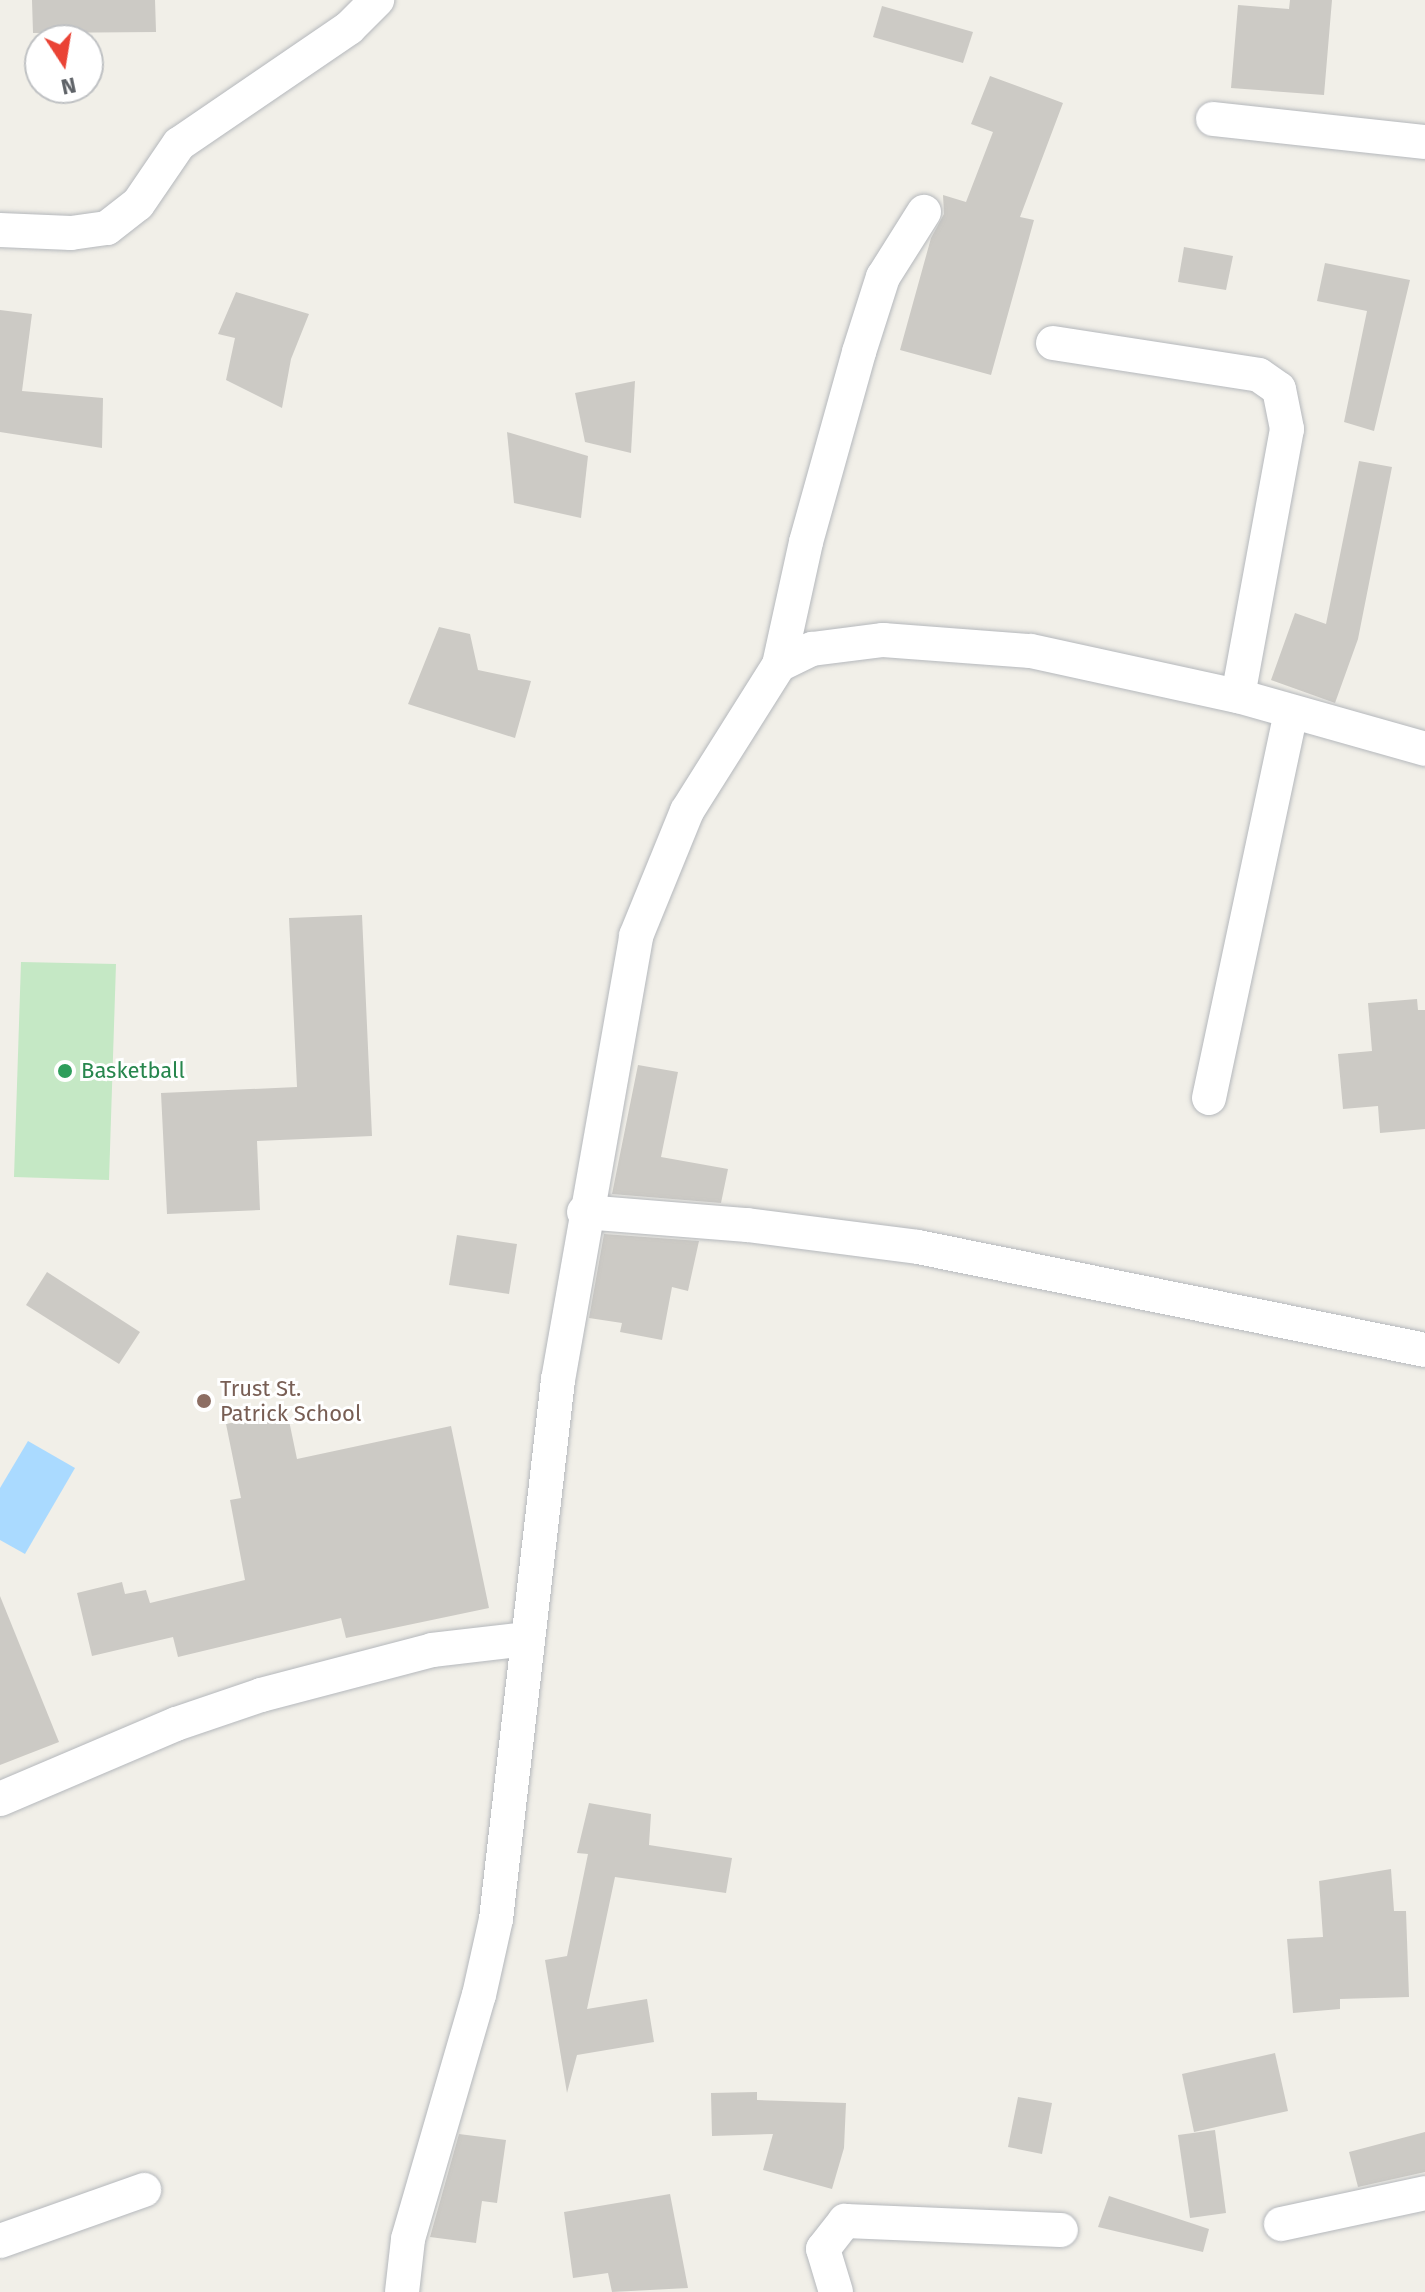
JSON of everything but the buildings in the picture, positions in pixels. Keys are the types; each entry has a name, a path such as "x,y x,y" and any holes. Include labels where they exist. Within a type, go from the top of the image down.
{"street":[{"path":"0,230 71,233 107,228 138,204 179,144 349,28 377,0"},
{"path":"1213,119 1425,142"},
{"path":"402,2292 408,2239 479,1995 496,1919 525,1639 584,1212 636,936 648,898 687,811 779,665 806,542 883,277 924,212"},
{"path":"1053,343 1259,375 1279,389 1287,429 1238,696"},
{"path":"779,665 823,647 915,640 1031,651 1238,696 1425,749"},
{"path":"1209,1098 1291,713"},
{"path":"584,1212 747,1225 918,1247 1425,1350"},
{"path":"0,1799 176,1724 261,1695 432,1650 525,1639"},
{"path":"0,2241 144,2190"},
{"path":"1281,2224 1425,2193"},
{"path":"836,2292 823,2249 845,2221 1061,2230"}],"green space":[{"name":"Basketball","path":"21,962 116,964 109,1180 14,1177"}],"water":[{"path":"28,1441 75,1468 25,1554 0,1540 0,1488"}],"place":[{"name":"Basketball","path":"65,1071"},
{"name":"Trust St. Patrick School","path":"204,1401"}]}
